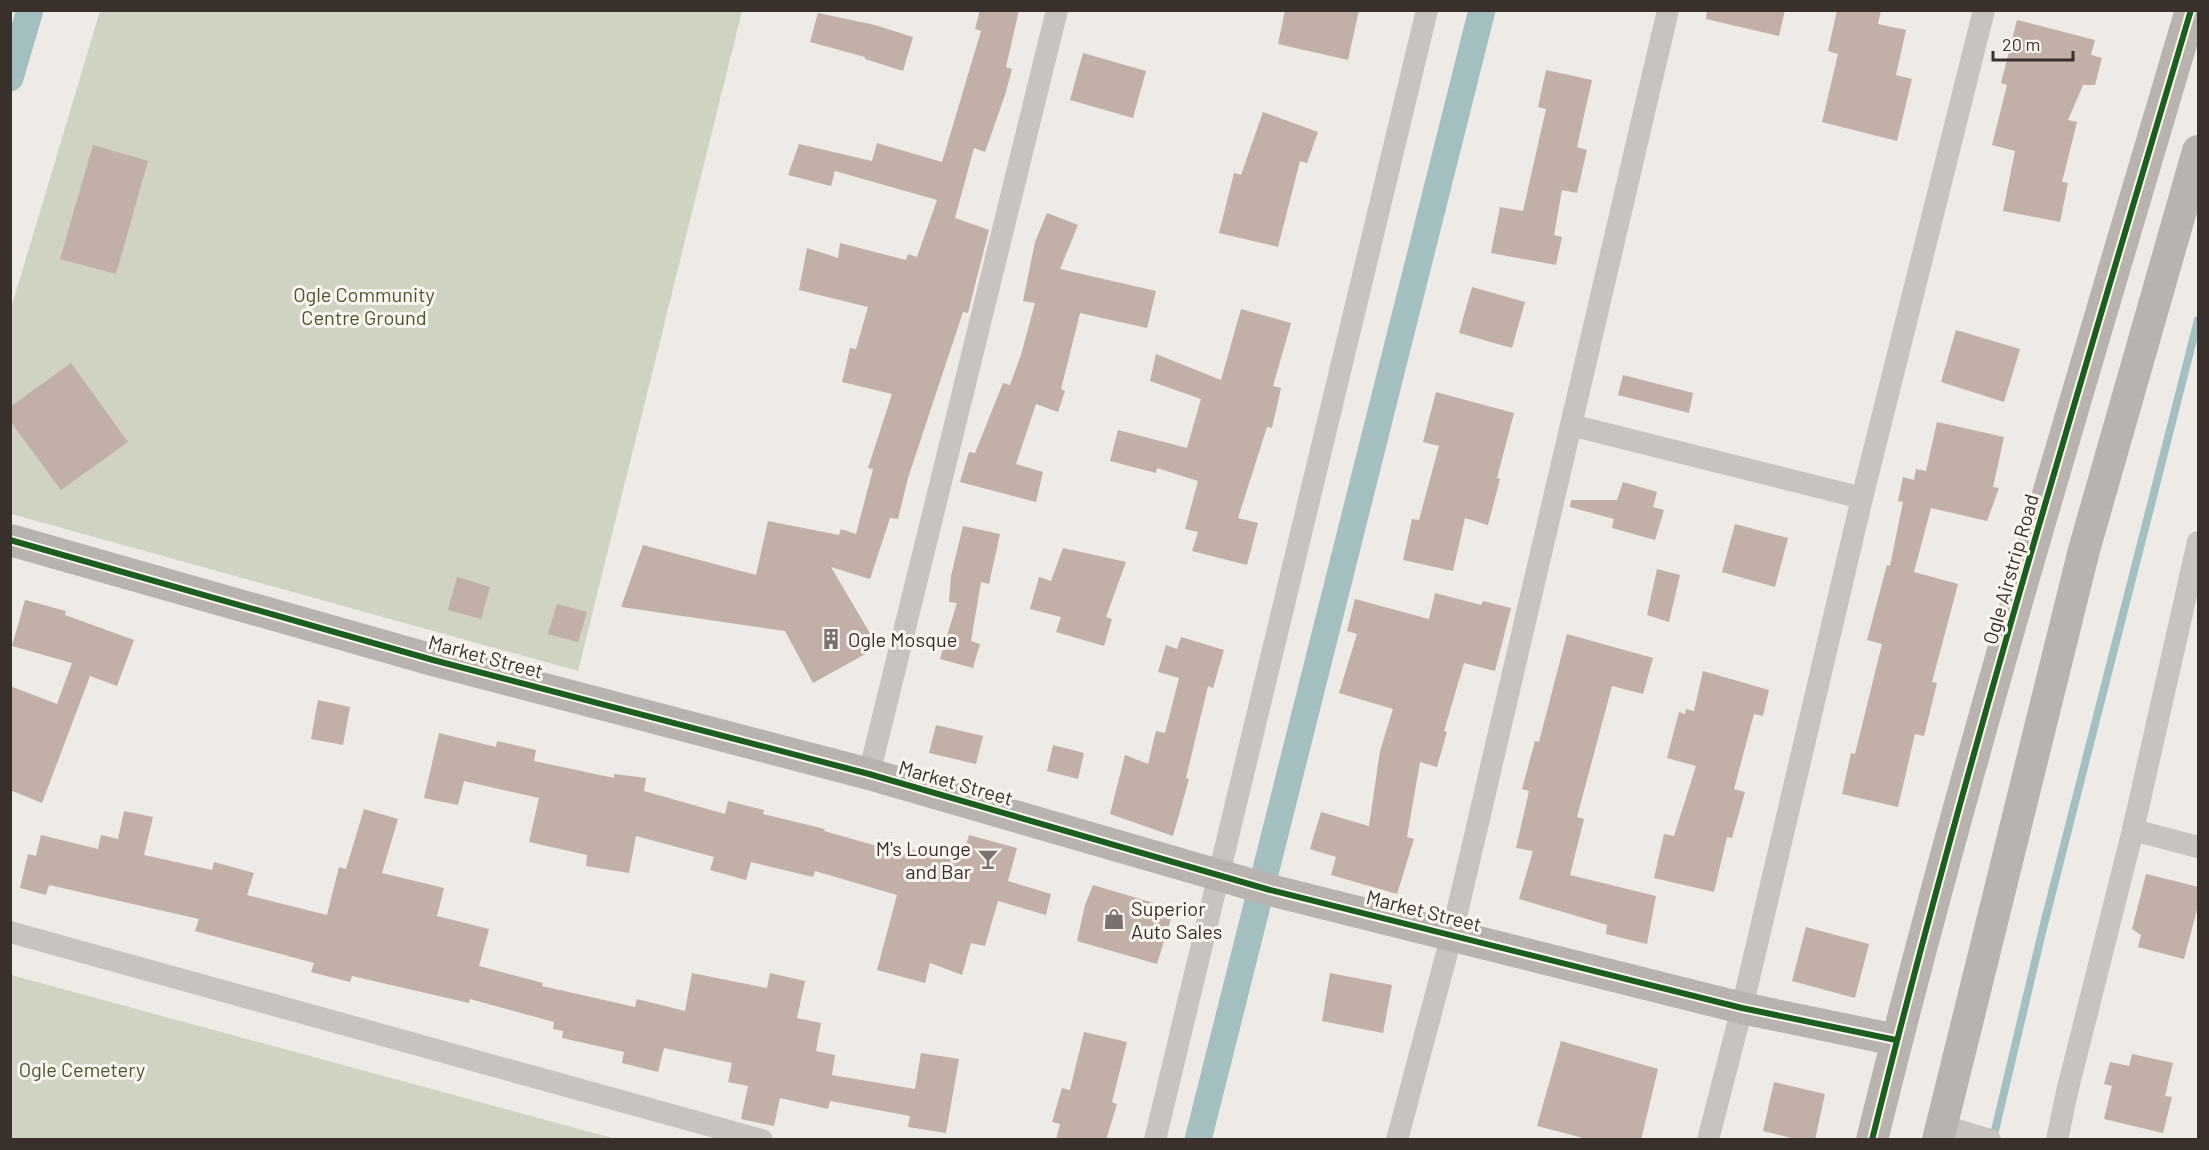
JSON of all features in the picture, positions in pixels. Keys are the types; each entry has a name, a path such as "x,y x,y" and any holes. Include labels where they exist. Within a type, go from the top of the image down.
{"street":[{"path":"869,774 1057,10"},
{"path":"1155,1140 1229,877 1427,10"},
{"path":"1396,1140 1452,934 1668,10"},
{"path":"1708,1140 1742,1008 1862,498 1984,10"},
{"name":"Ogle Airstrip Road","path":"1872,1140 1896,1040 2032,548 2191,10"},
{"path":"1990,1140 1945,1132 2084,550 2199,151"},
{"path":"1571,425 1862,498"},
{"name":"Market Street","path":"10,540 433,660 869,774 1270,890 1742,1008 1896,1040"},
{"path":"2057,1140 2133,830 2199,542"},
{"path":"2133,830 2199,847"},
{"path":"10,932 762,1140"}],"green space":[{"name":"Ogle Community Centre Ground","path":"100,11 742,11 578,671 11,514 10,312"},
{"name":"Ogle Cemetery","path":"11,975 616,1139 11,1139"}],"building":[{"path":"980,10 1019,10 1006,67 1012,69 1005,95 985,152 974,148 955,218 989,230 968,313 963,312 908,478 898,519 890,518 870,579 831,567 878,647 813,683 785,631 621,607 643,545 756,575 768,521 839,535 841,529 856,534 873,469 868,468 892,394 842,382 850,348 856,349 868,307 799,290 807,248 838,258 840,243 906,260 908,254 917,257 937,200 835,171 831,186 788,175 799,144 872,161 877,143 942,162 981,31 975,29"},
{"path":"1285,10 1359,10 1348,60 1278,44"},
{"path":"1707,10 1785,10 1779,36 1706,19"},
{"path":"1837,10 1881,10 1878,24 1906,30 1896,75 1912,79 1897,141 1822,122 1838,54 1828,51"},
{"path":"818,13 875,25 913,37 903,71 865,59 865,57 810,42"},
{"path":"2017,20 2095,40 2091,55 2102,58 2095,85 2083,85 2068,120 2077,122 2062,182 2068,183 2060,222 2003,211 2015,151 1992,145 2007,85 2001,83"},
{"path":"1083,53 1146,71 1133,118 1070,100"},
{"path":"1546,70 1592,80 1577,147 1587,150 1577,193 1562,190 1554,235 1562,237 1556,265 1491,253 1500,207 1523,211 1546,109 1538,107"},
{"path":"1263,112 1318,132 1307,163 1300,161 1278,247 1219,233 1234,173 1241,175"},
{"path":"93,145 148,161 116,274 60,259"},
{"path":"1047,213 1078,225 1060,269 1156,291 1147,328 1080,313 1061,389 1065,391 1058,412 1036,404 1016,464 1043,472 1036,502 960,482 969,452 975,453 1003,383 1010,385 1021,355 1035,303 1023,301 1035,242"},
{"path":"1472,287 1525,302 1512,348 1459,333"},
{"path":"1241,309 1291,323 1273,386 1281,388 1272,428 1267,427 1238,518 1258,523 1247,565 1192,551 1198,532 1185,529 1198,481 1157,468 1156,473 1110,461 1118,430 1187,448 1201,399 1150,381 1156,354 1221,380"},
{"path":"1956,330 2020,349 2004,402 1941,382"},
{"path":"71,363 128,442 61,490 10,421 10,407"},
{"path":"1623,375 1693,393 1689,413 1618,395"},
{"path":"1436,392 1514,413 1497,478 1500,479 1488,525 1465,518 1453,571 1403,560 1412,519 1419,520 1439,446 1423,442"},
{"path":"1937,422 2004,437 1993,487 1999,488 1987,521 1931,508 1914,572 1958,584 1932,682 1937,683 1924,736 1915,734 1898,807 1842,794 1851,753 1855,754 1882,644 1867,640 1887,565 1890,566 1903,502 1898,501 1903,477 1914,480 1916,469 1926,471"},
{"path":"1623,482 1657,492 1653,507 1664,510 1655,540 1612,528 1614,519 1570,507 1571,500 1617,500"},
{"path":"1735,524 1788,538 1775,587 1722,572"},
{"path":"963,526 1000,534 989,584 981,582 971,641 980,644 973,668 940,659 957,603 949,602 951,576"},
{"path":"1063,548 1126,562 1106,617 1112,619 1104,646 1056,632 1061,617 1030,609 1039,577 1051,581"},
{"path":"1657,569 1680,575 1669,622 1647,615"},
{"path":"457,577 490,587 481,619 448,610"},
{"path":"1435,593 1481,605 1483,601 1511,608 1495,671 1464,663 1444,731 1447,732 1437,767 1420,762 1407,837 1414,839 1397,894 1331,875 1336,857 1310,849 1321,812 1369,826 1380,751 1393,709 1339,693 1357,634 1347,631 1355,599 1429,619"},
{"path":"25,600 66,611 65,615 134,640 117,686 90,676 42,803 10,790 10,686 57,704 72,663 12,646"},
{"path":"557,604 587,612 578,642 548,634"},
{"path":"1567,634 1653,658 1643,694 1612,686 1577,817 1584,819 1570,875 1656,896 1647,944 1606,934 1607,925 1519,899 1533,851 1516,848 1529,791 1522,789 1535,741 1539,742"},
{"path":"1181,637 1224,650 1213,688 1208,686 1186,778 1189,779 1173,836 1110,814 1125,755 1148,764 1156,731 1165,733 1179,678 1158,672 1166,645 1177,649"},
{"path":"1703,671 1769,690 1763,716 1754,714 1734,789 1745,792 1732,838 1727,837 1714,892 1654,878 1664,834 1674,836 1696,766 1667,758 1679,712 1685,714 1686,709 1694,711"},
{"path":"318,700 350,707 343,745 311,739"},
{"path":"936,725 983,736 976,764 929,753"},
{"path":"439,733 496,747 497,741 536,750 534,761 614,778 614,774 646,778 644,791 725,814 728,801 764,810 763,814 825,829 824,831 909,855 910,849 962,859 969,835 1017,848 1008,881 1051,894 1046,915 998,901 985,946 971,943 962,975 930,963 925,983 877,970 897,895 815,871 813,877 751,862 746,880 710,870 714,857 636,836 629,873 586,866 587,855 529,842 539,798 464,781 458,805 424,798"},
{"path":"1053,745 1084,753 1078,779 1047,771"},
{"path":"364,809 398,819 382,873 444,888 437,916 489,929 479,966 543,983 542,986 635,1007 637,999 685,1011 692,973 767,988 770,973 805,981 797,1018 821,1023 816,1051 835,1055 832,1075 915,1089 921,1053 959,1059 946,1133 908,1127 910,1116 830,1101 828,1109 780,1098 774,1126 741,1119 748,1086 728,1082 732,1063 664,1048 658,1072 622,1063 624,1052 562,1038 563,1031 553,1029 554,1022 470,999 469,1003 352,976 350,982 311,972 314,963 195,931 199,919 49,885 46,895 20,888 28,854 36,856 41,835 98,849 101,835 118,839 124,811 153,817 144,855 212,870 214,862 254,873 247,895 327,915 339,867 346,869"},
{"path":"2146,874 2199,887 2199,902 2184,959 2138,947 2141,935 2132,929"},
{"name":"Superior Auto Sales","path":"1093,885 1174,909 1157,964 1077,941 1085,905"},
{"path":"1806,927 1869,944 1855,998 1792,981"},
{"path":"1330,973 1392,985 1383,1033 1322,1021"},
{"path":"1084,1032 1127,1042 1112,1102 1117,1104 1106,1140 1056,1140 1060,1124 1052,1122 1062,1088 1070,1090"},
{"path":"1561,1041 1658,1069 1641,1140 1591,1140 1537,1126"},
{"path":"2132,1054 2173,1063 2165,1096 2172,1097 2163,1133 2104,1119 2112,1086 2104,1084 2110,1062 2129,1066"},
{"path":"1774,1082 1825,1094 1815,1140 1800,1140 1763,1131"}],"waterway":[{"path":"10,78 30,10"},
{"path":"1198,1140 1482,10"},
{"path":"1993,1139 2043,928 2198,320"}],"cycle path":[{"path":"1872,1140 1985,714 2191,10"},
{"path":"10,540 433,660 869,774 1270,890 1742,1008 1896,1040"}],"place":[{"name":"Ogle Mosque","path":"831,639"},
{"name":"M's Lounge and Bar","path":"988,859"},
{"name":"Superior Auto Sales","path":"1114,919"}]}
